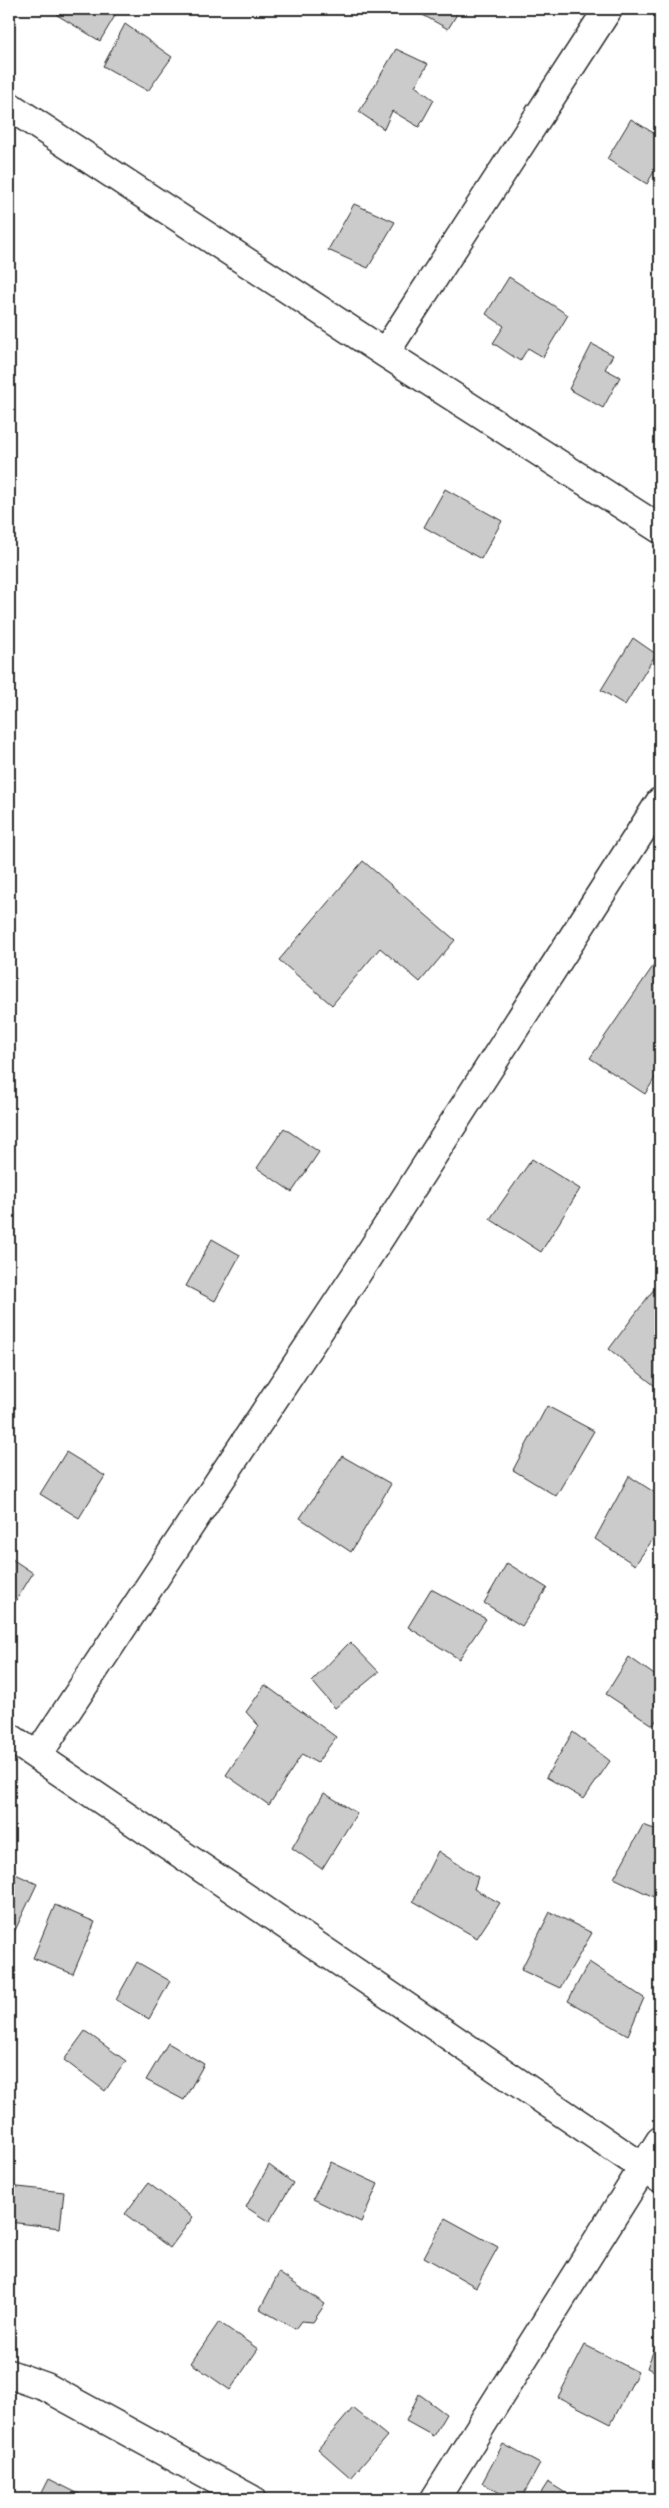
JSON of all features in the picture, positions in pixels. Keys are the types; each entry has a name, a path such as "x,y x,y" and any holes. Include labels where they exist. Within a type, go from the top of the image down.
{"street":[{"path":"385,353 608,9"},
{"path":"9,106 385,353 660,530"},
{"path":"36,1756 354,1278 660,802"},
{"path":"9,1737 652,2174"},
{"path":"435,2499 652,2174 660,2141"},
{"path":"9,2374 46,2387 252,2499"}],"building":[{"path":"61,9 119,9 100,41 57,15"},
{"path":"412,9 460,9 448,29"},
{"path":"125,24 172,57 148,91 103,66"},
{"path":"396,49 428,64 415,86 434,100 419,127 392,111 384,129 359,112"},
{"path":"631,119 660,137 660,161 647,184 607,159"},
{"path":"354,204 395,222 368,268 328,250"},
{"path":"509,277 568,315 543,357 528,348 520,361 493,343 504,326 486,314"},
{"path":"592,344 613,355 605,369 620,377 603,408 569,389"},
{"path":"445,489 502,521 481,559 424,527"},
{"path":"633,638 656,654 625,705 601,690"},
{"path":"363,861 455,940 420,982 380,948 332,1005 279,960"},
{"path":"656,962 660,964 660,1070 645,1094 590,1058"},
{"path":"284,1128 319,1152 292,1192 257,1168"},
{"path":"532,1159 580,1189 541,1252 490,1219"},
{"path":"212,1239 240,1255 215,1301 186,1286"},
{"path":"660,1281 660,1390 609,1349"},
{"path":"547,1406 594,1431 556,1496 513,1470"},
{"path":"66,1452 105,1476 79,1518 40,1494"},
{"path":"342,1456 391,1484 351,1552 300,1518"},
{"path":"629,1476 660,1496 660,1529 635,1565 595,1539"},
{"path":"9,1557 33,1573 9,1612"},
{"path":"507,1563 547,1588 522,1626 484,1603"},
{"path":"431,1589 486,1619 459,1659 408,1627"},
{"path":"350,1642 379,1672 335,1708 312,1681"},
{"path":"629,1657 660,1679 660,1715 653,1725 606,1694"},
{"path":"265,1685 336,1737 317,1763 302,1754 269,1805 226,1775 259,1726 246,1712"},
{"path":"573,1732 610,1761 584,1799 546,1777"},
{"path":"324,1793 357,1813 322,1869 292,1848"},
{"path":"643,1825 660,1831 660,1900 614,1878"},
{"path":"438,1851 478,1877 474,1889 500,1903 477,1938 413,1901"},
{"path":"9,1871 37,1884 10,1941 9,1941"},
{"path":"55,1905 95,1922 73,1974 33,1958"},
{"path":"550,1912 592,1933 560,1988 521,1970"},
{"path":"137,1962 170,1981 149,2019 116,2000"},
{"path":"589,1962 644,1998 628,2035 568,2001"},
{"path":"85,2031 126,2061 105,2091 64,2060"},
{"path":"168,2043 204,2064 184,2100 146,2080"},
{"path":"331,2162 378,2184 361,2222 313,2199"},
{"path":"269,2165 293,2183 269,2222 246,2207"},
{"path":"148,2183 193,2217 170,2248 125,2214"},
{"path":"9,2186 64,2192 60,2228 9,2222"},
{"path":"445,2218 498,2247 476,2287 424,2257"},
{"path":"279,2273 325,2304 313,2322 301,2321 295,2329 260,2309"},
{"path":"219,2322 258,2349 230,2390 191,2363"},
{"path":"660,2333 660,2373 647,2368"},
{"path":"585,2345 638,2372 611,2424 558,2397"},
{"path":"419,2394 446,2414 433,2436 406,2421"},
{"path":"353,2408 387,2436 351,2478 318,2449"},
{"path":"503,2444 540,2464 521,2499 511,2499 482,2483"},
{"path":"49,2479 89,2499 39,2499"},
{"path":"548,2482 575,2499 537,2499"}]}
